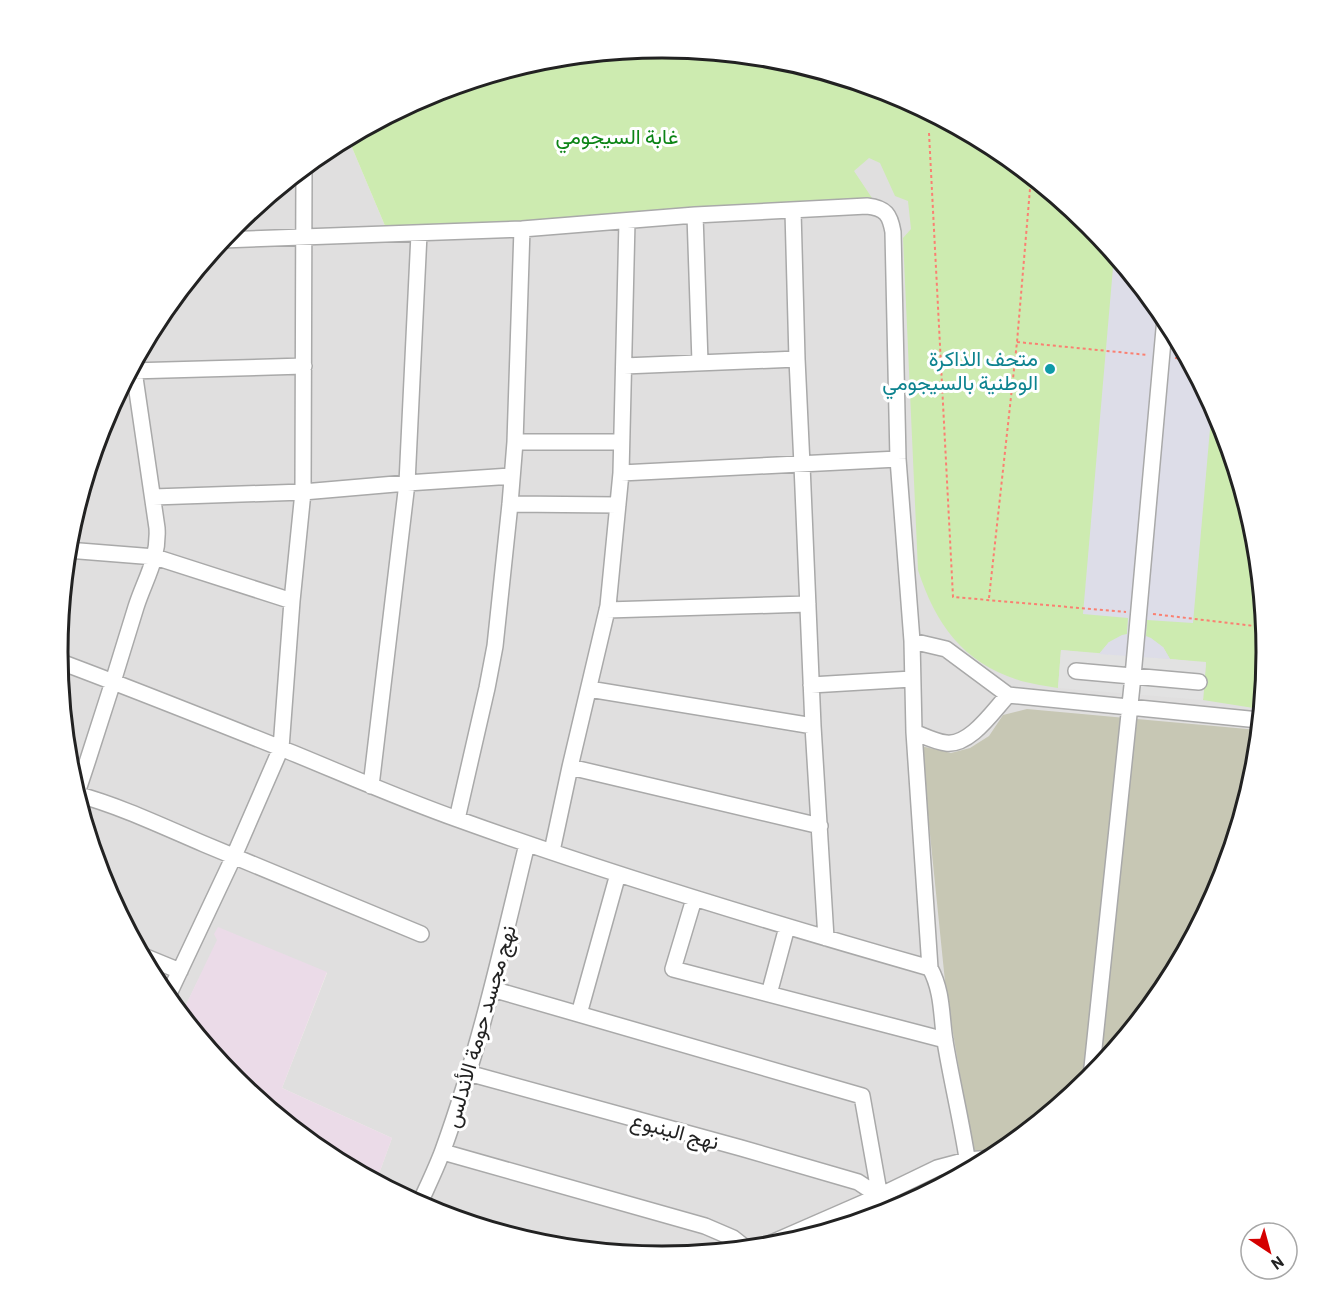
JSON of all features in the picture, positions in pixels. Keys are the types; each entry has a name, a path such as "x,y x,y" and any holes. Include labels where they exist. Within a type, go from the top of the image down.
{"street":[{"path":"172,988 234,856 281,748 303,492 304,178"},
{"path":"234,240 522,229 695,215 867,207 878,207 886,213 891,221 893,232 898,459 912,641 914,732 930,968 941,995 945,1040 967,1161"},
{"path":"793,211 811,685 826,938"},
{"path":"695,215 700,362"},
{"path":"552,851 607,610 621,473 627,221"},
{"path":"457,819 495,646 515,442 522,229"},
{"path":"371,786 407,483 419,234"},
{"path":"1093,1061 1130,707 1164,336"},
{"path":"624,366 797,359"},
{"path":"140,369 304,366"},
{"path":"81,778 158,542 134,381"},
{"path":"515,442 621,442"},
{"path":"621,473 898,459"},
{"path":"153,498 303,492 512,476"},
{"path":"510,504 618,505"},
{"path":"77,551 155,557 292,601"},
{"path":"607,610 808,604"},
{"path":"912,641 946,649 1008,695 1251,719"},
{"path":"68,665 281,748 371,786 527,844 694,899 930,968"},
{"path":"1076,671 1199,682"},
{"path":"811,685 912,679"},
{"path":"589,689 813,726"},
{"path":"914,732 945,743 956,743 971,735 1008,695"},
{"path":"570,767 820,826"},
{"path":"86,797 421,934"},
{"name":"نهج مجسد حومة الأندلس","path":"423,1196 442,1152 468,1073 492,990 527,844"},
{"path":"579,1014 618,874"},
{"path":"694,899 674,969 945,1040"},
{"path":"769,994 787,927"},
{"path":"154,960 180,971"},
{"path":"492,990 862,1096 881,1204"},
{"name":"نهج الينبوع","path":"468,1073 858,1182 879,1196"},
{"path":"442,1152 705,1226 737,1241"},
{"path":"814,1226 937,1168 960,1166"}],"path":[{"path":"929,134 953,597 1139,613 1255,626"},
{"path":"989,600 1017,342 1030,187"},
{"path":"1017,342 1177,358"}],"shaded area":[{"path":"763,68 815,79 889,104 958,138 992,159 1023,181 1082,232 1133,291 1169,345 1210,425 1224,462 1244,537 1250,575 1256,652 1250,730 1244,768 1224,843 1210,880 1176,950 1155,983 1108,1044 1063,1090 1023,1124 992,1146 981,1153 973,1153 974,1157 958,1167 889,1201 852,1215 777,1235 700,1245 662,1246 623,1245 546,1235 471,1215 434,1201 379,1175 392,1138 282,1088 327,973 218,940 185,1007 168,983 129,915 99,843 79,768 73,730 69,691 69,614 79,537 99,462 113,425 147,355 190,291 241,232 300,181 352,146 391,240"},
{"path":"1113,267 1155,322 1176,356 1210,426 1193,623 1147,620 1146,636 1163,647 1170,659 1099,654 1109,642 1127,634 1128,618 1083,614"},
{"path":"1061,650 1206,662 1203,700 1058,688"},
{"path":"1027,709 1250,729 1244,768 1224,843 1194,915 1155,983 1133,1014 1082,1073 1023,1124 981,1153 973,1153 946,991 921,746 951,753 970,748 989,736 1003,715"},
{"path":"218,927 327,972 282,1088 392,1138 379,1175 331,1146 270,1099 241,1073 185,1007 217,940 214,934"}],"green space":[{"name":"متحف الذاكرة الوطنية بالسيجومي","path":"662,58 739,64 777,70 852,90 889,104 958,138 1023,181 1082,232 1133,291 1155,322 1194,390 1224,462 1244,537 1250,575 1256,652 1252,708 1203,700 1206,663 1170,659 1163,647 1109,642 1099,654 1061,650 1058,688 1021,681 983,664 954,639 943,625 925,590 918,570 903,238 911,229 908,201 895,196 880,163 869,158 854,171 872,198 759,204 391,240 352,146 434,104 471,90 546,70 584,64"}],"place":[{"name":"متحف الذاكرة الوطنية بالسيجومي","path":"1050,369"}],"park label":[{"name":"غابة السيجومي","path":"617,135"}]}
